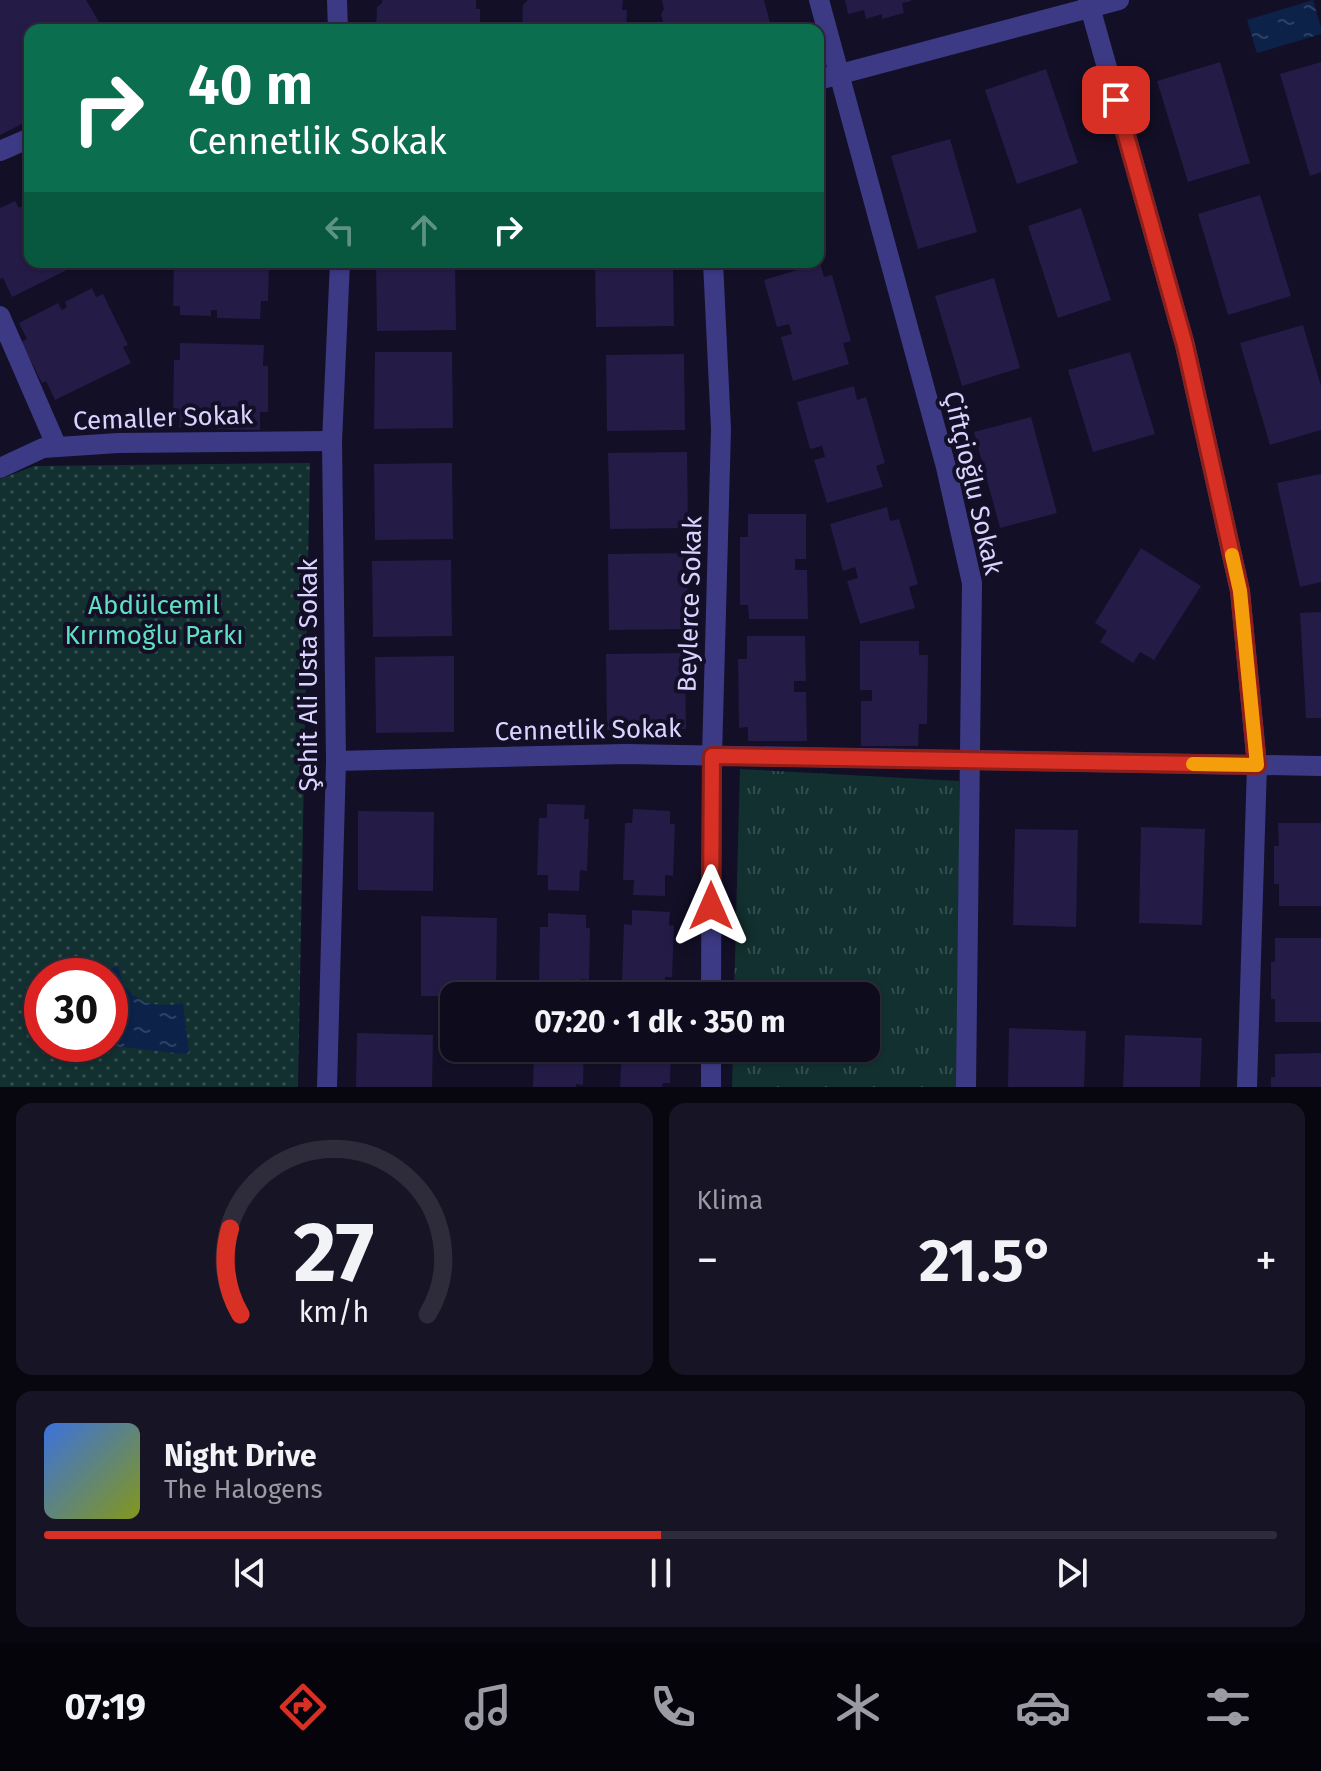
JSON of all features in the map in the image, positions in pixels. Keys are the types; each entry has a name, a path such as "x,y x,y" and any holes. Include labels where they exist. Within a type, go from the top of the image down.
{"street":[{"path":"337,0 338,24"},
{"name":"Çiftçioğlu Sokak","path":"819,0 946,467 972,583 966,1087"},
{"path":"824,79 1089,4 1119,0"},
{"path":"1089,4 1185,345 1240,591 1257,765 1247,1087"},
{"path":"0,151 24,141"},
{"name":"Şehit Ali Usta Sokak","path":"327,1087 336,761 332,441 340,268"},
{"name":"Beylerce Sokak","path":"711,982 712,756 721,429 713,268"},
{"path":"0,316 57,447"},
{"name":"Cemaller Sokak","path":"0,468 43,448 118,443 332,441"},
{"name":"Cennetlik Sokak","path":"336,761 625,754 1321,766"},
{"path":"711,1062 711,1087"}],"green space":[{"name":"Abdülcemil Kırımoğlu Parkı","path":"310,463 298,1087 0,1087 0,479 34,466"},
{"path":"740,769 959,781 959,1087 732,1087 733,1062 880,1062 880,982 734,982"}],"water":[{"path":"1313,0 1321,34 1257,53 1247,20"},
{"path":"128,990 143,1001 158,1005 183,1003 189,1052 128,1048"}],"building":[{"path":"0,0 86,0 100,24 24,24 24,123 0,135"},
{"path":"382,0 476,0 476,9 480,9 480,24 376,24 377,7"},
{"path":"528,0 623,0 622,10 627,10 626,24 522,24 523,5"},
{"path":"662,0 764,0 770,24 664,24 661,14 664,9"},
{"path":"845,0 911,1 902,3 904,13 882,19 882,14 866,19 864,10 848,14"},
{"path":"1220,62 1250,163 1188,182 1157,81"},
{"path":"1321,62 1321,172 1310,176 1280,74"},
{"path":"1046,69 1078,163 1017,184 985,90"},
{"path":"950,139 977,232 918,249 891,156"},
{"path":"1260,195 1291,296 1228,315 1198,214"},
{"path":"15,201 19,208 24,205 24,268 71,268 12,297 3,278 0,279 0,208"},
{"path":"1081,208 1111,300 1058,318 1028,226"},
{"path":"174,268 269,268 268,301 261,301 260,319 217,318 217,310 211,310 211,316 180,315 180,306 173,306"},
{"path":"376,268 455,268 456,330 377,331"},
{"path":"595,268 673,268 674,326 596,327"},
{"path":"804,268 821,268 824,277 832,275 851,341 843,343 849,364 793,381 781,337 792,334 789,324 777,327 764,280"},
{"path":"994,278 1020,368 962,386 935,296"},
{"path":"92,288 96,297 103,294 128,345 123,347 131,363 55,400 46,381 42,383 21,342 27,339 19,323 58,303 62,310 67,307 65,302"},
{"path":"1303,325 1321,386 1321,430 1270,445 1240,343"},
{"path":"180,343 264,345 263,366 268,366 268,412 260,412 260,430 217,429 217,421 211,421 211,427 179,427 180,417 173,417 174,360 180,360"},
{"path":"375,352 452,352 453,428 374,429"},
{"path":"1130,352 1155,434 1093,452 1068,370"},
{"path":"684,354 685,430 607,431 606,355"},
{"path":"854,386 857,400 866,397 885,463 876,466 883,487 827,503 814,460 825,457 822,446 810,449 797,402"},
{"path":"1031,417 1057,513 1000,528 974,432"},
{"path":"687,452 688,528 610,529 608,453"},
{"path":"452,463 453,539 375,540 374,464"},
{"path":"1321,474 1321,582 1300,587 1277,483"},
{"path":"887,507 890,521 899,519 918,584 909,587 915,608 860,624 847,581 858,578 855,567 843,571 830,524"},
{"path":"748,514 806,514 806,559 795,559 795,570 807,570 808,619 749,619 748,605 740,605 740,537 748,537"},
{"path":"1141,548 1201,586 1154,660 1140,652 1133,663 1100,642 1107,631 1095,623"},
{"path":"687,553 688,629 609,630 608,554"},
{"path":"451,560 452,636 373,637 372,561"},
{"path":"1321,612 1321,718 1306,718 1300,613"},
{"path":"747,636 805,636 806,681 794,681 794,692 806,692 807,741 748,741 748,727 739,728 738,659 747,659"},
{"path":"860,641 919,641 919,655 928,655 927,724 919,724 918,746 861,746 861,701 872,701 872,690 860,690"},
{"path":"685,653 686,729 607,730 606,654"},
{"path":"454,656 454,732 376,733 375,657"},
{"path":"547,804 585,805 584,819 589,819 587,871 580,870 579,891 548,890 548,875 537,875 539,818 547,818"},
{"path":"633,809 670,811 670,824 675,824 673,876 665,875 665,896 633,895 634,880 623,880 625,823 632,823"},
{"path":"358,811 434,812 433,891 358,890"},
{"path":"1278,823 1321,823 1321,906 1279,906 1279,884 1274,884 1274,846 1279,846"},
{"path":"1141,827 1205,829 1202,925 1139,923"},
{"path":"1015,829 1078,830 1076,927 1013,925"},
{"path":"632,910 670,912 669,925 674,926 672,977 665,977 665,982 622,981 624,924 632,925"},
{"path":"548,913 586,915 586,928 590,928 589,980 539,982 540,927 548,927"},
{"path":"421,916 497,918 496,982 440,982 440,996 421,996"},
{"path":"1275,938 1321,938 1321,1022 1275,1022 1275,999 1271,999 1271,962 1275,962"},
{"path":"1009,1028 1086,1031 1084,1087 1008,1087"},
{"path":"357,1033 433,1035 432,1087 356,1087"},
{"path":"1125,1035 1202,1038 1200,1087 1123,1087"},
{"path":"1321,1053 1321,1087 1271,1087 1271,1077 1275,1077 1275,1054"},
{"path":"534,1062 584,1062 583,1085 533,1087"},
{"path":"621,1062 671,1062 670,1083 663,1083 662,1087 620,1087"}],"slow traffic":[{"path":"1193,764 1257,765 1240,591 1232,555"}],"route":[{"path":"711,906 712,756 1257,765 1240,591 1185,345 1116,100"}]}
